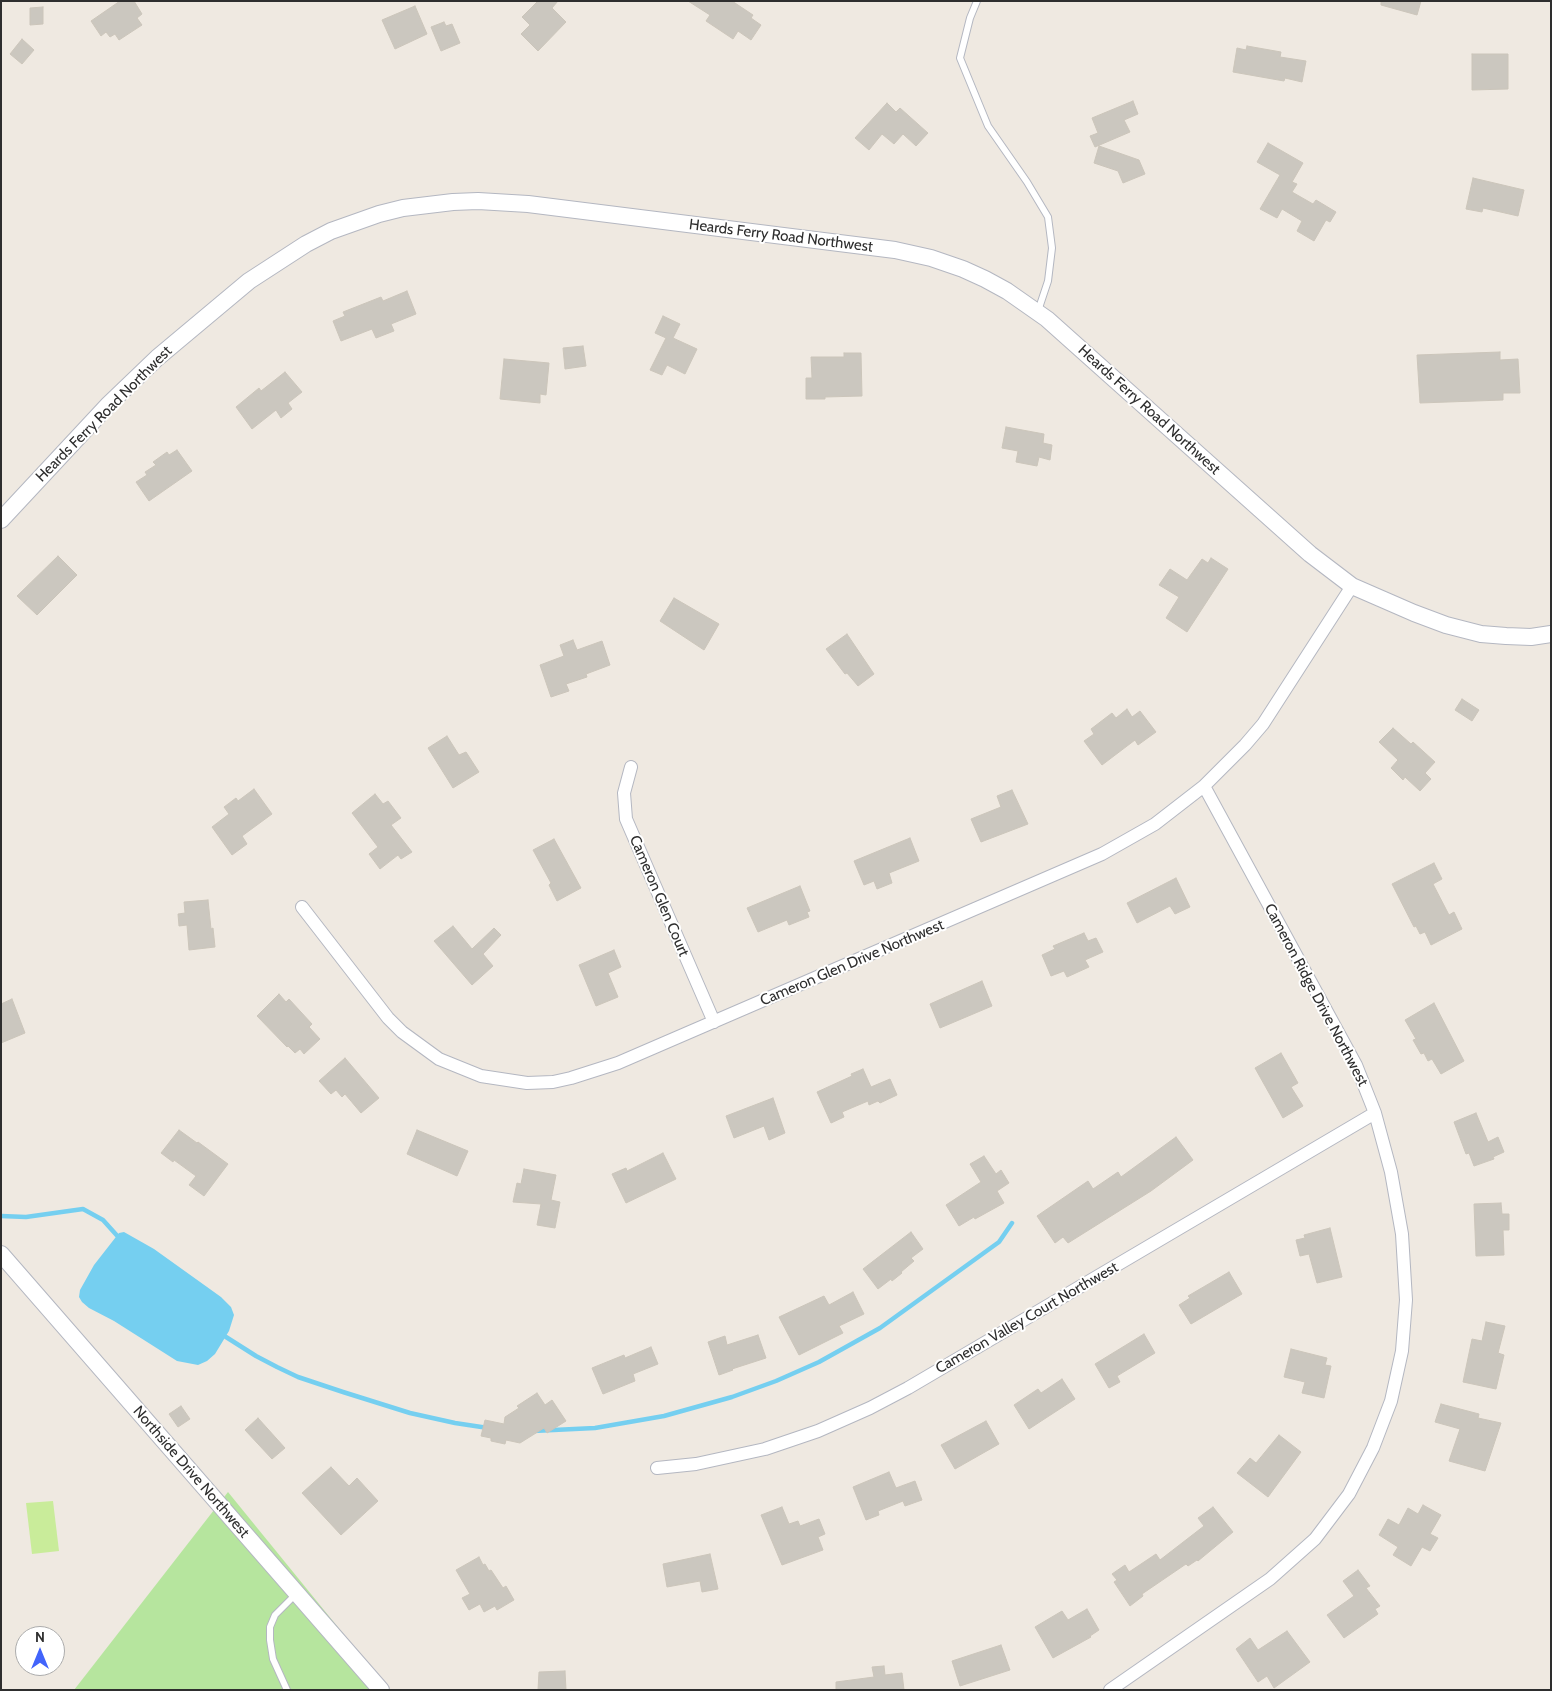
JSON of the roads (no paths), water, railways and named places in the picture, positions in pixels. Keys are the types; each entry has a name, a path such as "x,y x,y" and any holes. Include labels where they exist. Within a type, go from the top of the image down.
{"street":[{"name":"Heards Ferry Road Northwest","path":"1,520 110,404 157,358 248,281 306,244 331,232 379,214 403,208 478,201 528,204 895,250 931,258 970,272 1007,292 1047,319 1310,554 1352,586 1414,613 1481,634 1531,637 1551,634"},
{"name":"Cameron Glen Drive Northwest","path":"302,907 388,1018 402,1032 439,1059 481,1076 527,1083 553,1082 571,1078 618,1063 1102,854 1154,824 1204,786 1263,724 1352,586"},
{"name":"Cameron Glen Court","path":"632,767 624,793 626,819 714,1022"},
{"name":"Cameron Ridge Drive Northwest","path":"1110,1690 1270,1579 1315,1540 1349,1494 1373,1448 1391,1400 1400,1359 1406,1300 1402,1234 1391,1172 1374,1113 1356,1065 1204,786"},
{"name":"Cameron Valley Court Northwest","path":"657,1468 696,1464 765,1449 818,1431 870,1408 908,1388 1374,1113"},
{"name":"Northside Drive Northwest","path":"1,1254 381,1690"}],"lane":[{"path":"976,1 960,58 988,126 1027,182 1048,217 1052,248 1048,281 1038,312"},
{"path":"287,1690 273,1659 270,1627 275,1615 297,1594"}],"water":[{"path":"124,1232 154,1249 221,1297 231,1307 234,1315 229,1331 215,1354 207,1361 198,1365 177,1361 82,1302 79,1297 80,1290 94,1265 119,1233"}],"waterway":[{"path":"1,1216 26,1217 83,1209 103,1220 121,1240"},
{"path":"533,1431 595,1428 664,1416 732,1397 776,1381 819,1362 880,1328 999,1242 1012,1223"},
{"path":"226,1337 256,1356 298,1377 410,1413 488,1428"}]}
